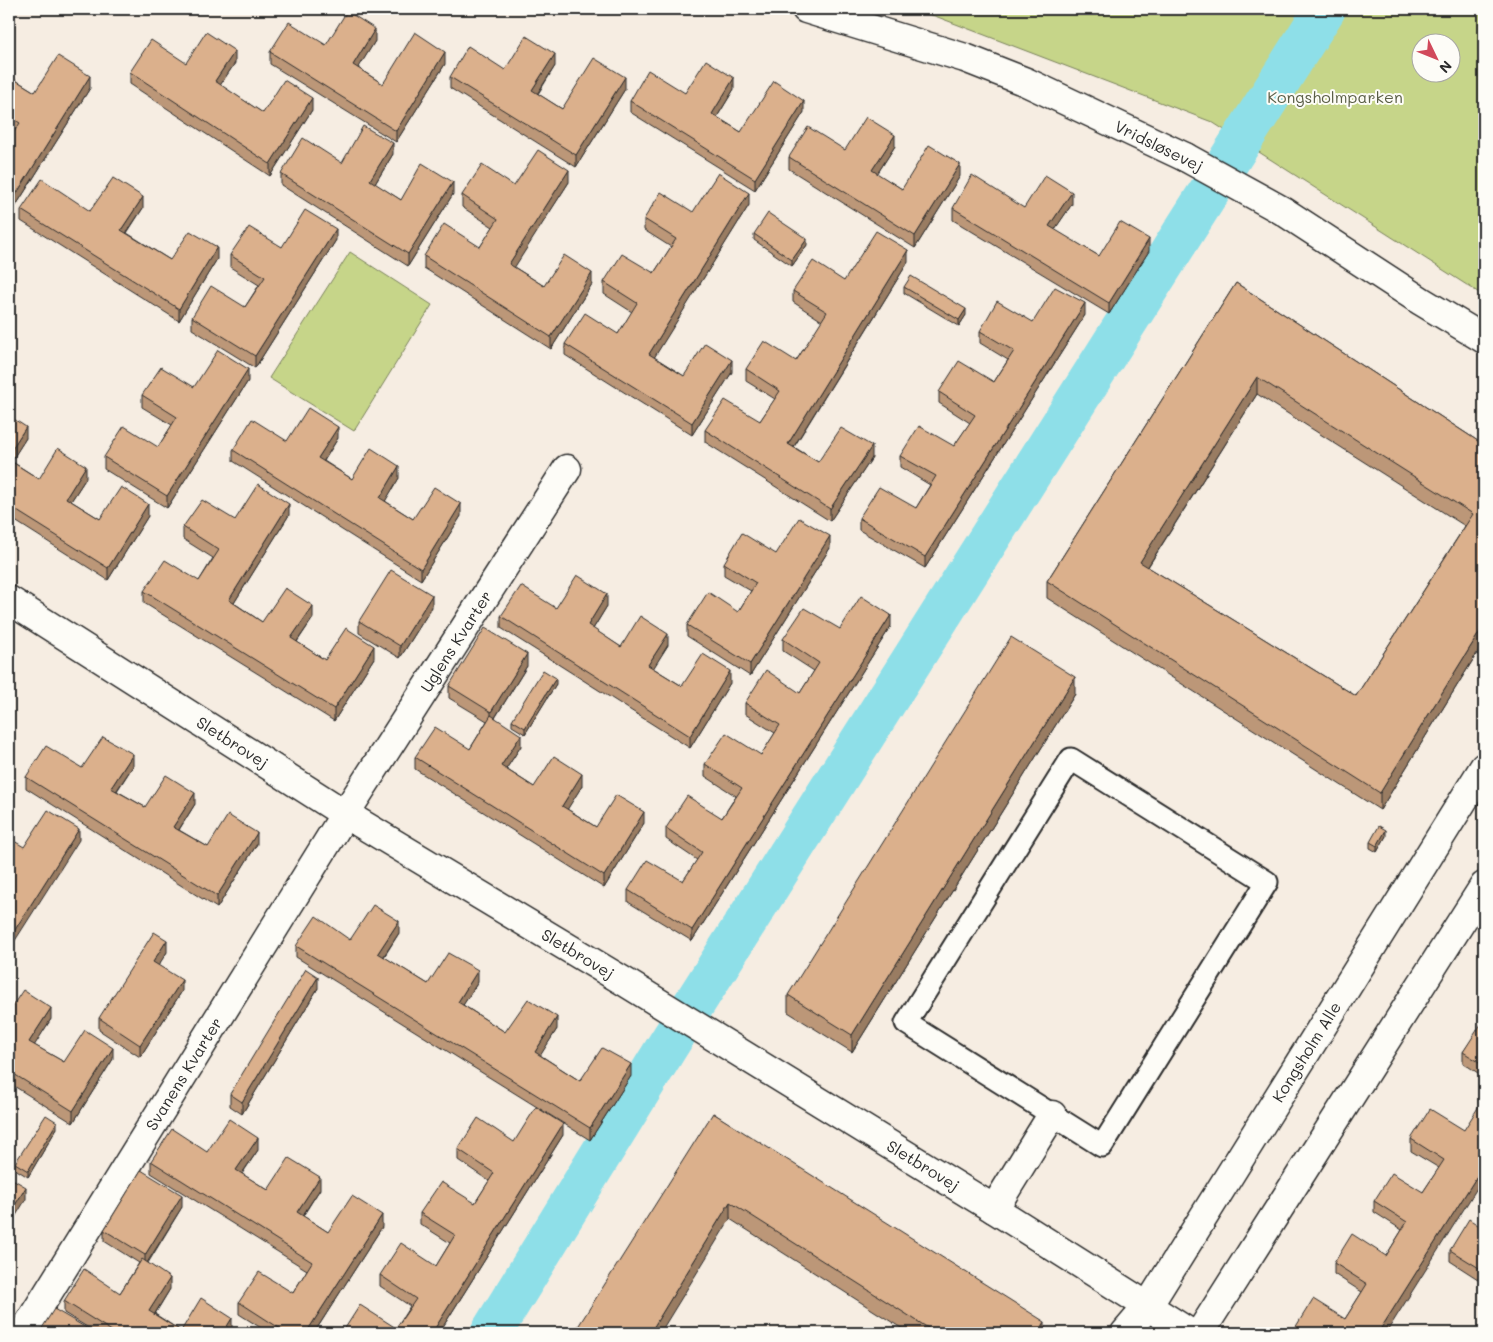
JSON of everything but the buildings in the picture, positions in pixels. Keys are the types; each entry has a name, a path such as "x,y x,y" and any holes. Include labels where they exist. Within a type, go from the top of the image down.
{"street":[{"name":"Vridsløsevej","path":"806,9 965,58 1026,82 1185,157 1283,211 1421,301 1484,339"},
{"name":"Uglens Kvarter","path":"345,814 567,469"},
{"name":"Sletbrovej","path":"9,600 345,814 625,982 994,1209 1190,1333"},
{"name":"Kongsholm Alle","path":"1125,1333 1148,1306 1483,772"},
{"name":"Svanens Kvarter","path":"22,1333 345,814"},
{"path":"1200,1333 1484,886"},
{"path":"994,1209 1052,1115"}],"lane":[{"path":"1071,759 1267,882 1102,1146 1052,1115 906,1023 1071,759"}],"green space":[{"name":"Kongsholmparken","path":"909,9 1484,9 1484,296 1212,122 935,16"},
{"path":"350,252 432,305 354,431 269,378"}],"waterway":[{"path":"491,1333 668,1045 1325,9"}]}
